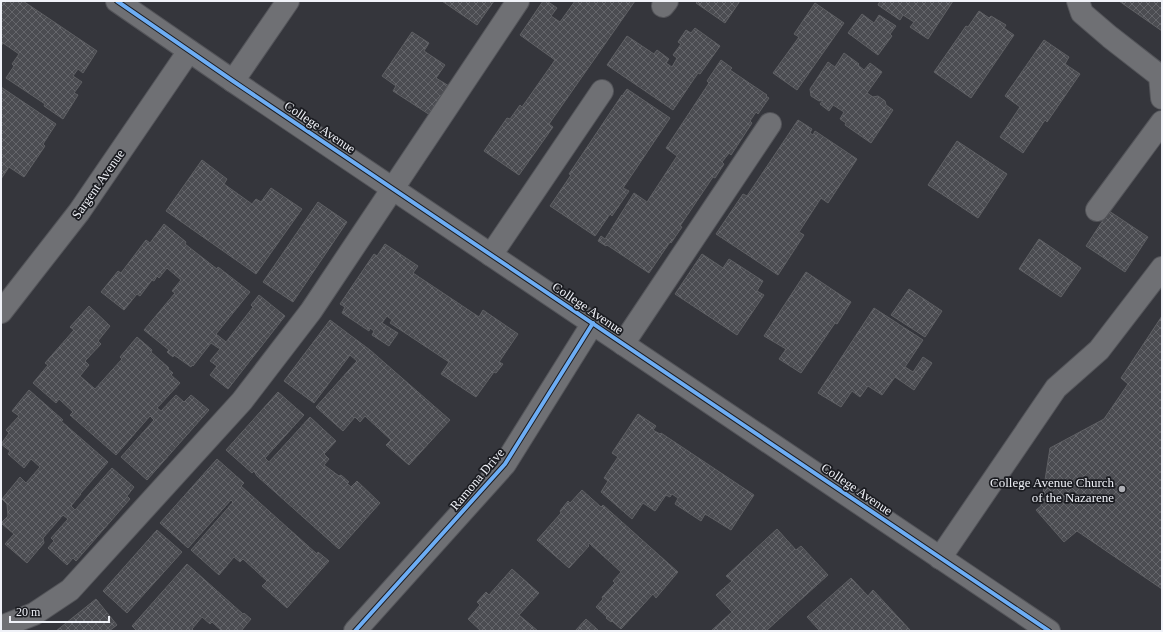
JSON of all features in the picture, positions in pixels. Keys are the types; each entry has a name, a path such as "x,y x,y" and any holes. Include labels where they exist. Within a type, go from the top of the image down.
{"street":[{"name":"College Avenue","path":"117,1 233,81 1049,631"},
{"path":"233,81 288,1"},
{"path":"1,627 34,614 70,590 242,401 311,312 518,1"},
{"path":"1078,1 1082,13 1160,76 1162,98"},
{"name":"Sargent Avenue","path":"1,312 79,212 189,51"},
{"path":"491,255 602,91"},
{"path":"1097,210 1162,122"},
{"path":"623,344 770,124"},
{"path":"940,558 1056,388 1100,350 1162,268"},
{"name":"Ramona Drive","path":"355,631 505,464 593,323"}],"building":[{"path":"1,1 23,1 97,51 83,73 78,69 73,76 82,82 74,93 78,95 63,119 44,106 45,104 6,78 14,66 12,64 19,54 3,43 1,46"},
{"path":"442,1 494,1 477,25"},
{"path":"543,1 547,1 557,8 551,16 560,22 575,1 635,1 549,124 553,127 519,175 484,151 507,118 510,119 520,105 522,107 555,60 520,35"},
{"path":"698,1 740,1 725,23 696,3"},
{"path":"880,1 953,1 928,39 910,27 914,22 903,15 900,20 878,5"},
{"path":"1119,1 1162,1 1162,31"},
{"path":"815,3 844,23 797,90 773,73 799,37 794,34"},
{"path":"979,11 989,18 991,16 1006,25 1004,28 1014,35 971,98 934,72 966,26 968,27"},
{"path":"862,14 874,23 879,15 896,26 890,34 892,36 878,55 848,33"},
{"path":"695,28 720,46 700,74 698,73 673,110 607,65 627,36 654,54 657,50 669,59 666,63 672,67 677,58 673,55 681,44 678,42 686,30 691,33"},
{"path":"412,32 429,43 424,51 445,65 436,78 449,86 430,115 393,91 396,86 382,76"},
{"path":"1044,40 1069,57 1065,64 1080,74 1047,122 1045,120 1023,153 1000,137 1020,107 1005,96"},
{"path":"844,53 859,64 858,65 864,70 870,63 882,72 867,93 873,97 878,96 893,110 871,143 845,125 846,123 840,119 844,112 833,105 829,111 820,104 823,100 819,101 811,96 810,89 828,62 835,67"},
{"path":"721,60 732,68 730,70 767,95 766,96 769,98 758,114 756,112 750,121 752,123 731,155 729,153 722,162 724,164 715,178 713,177 680,226 682,227 649,273 607,245 606,246 598,241 601,236 605,239 634,193 647,202 677,156 666,148 709,83 707,81"},
{"path":"1,87 56,124 43,144 45,146 24,177 9,167 1,179"},
{"path":"627,89 670,118 623,188 629,191 612,216 610,214 595,236 550,206 571,175 569,174"},
{"path":"798,120 812,129 810,133 813,135 815,131 857,159 828,203 821,198 799,232 804,235 778,275 716,234 743,194 747,196"},
{"path":"957,141 1007,174 978,218 928,185"},
{"path":"202,160 227,179 224,184 252,204 256,199 261,202 271,188 302,209 256,274 166,211"},
{"path":"318,202 347,222 293,302 263,282"},
{"path":"1109,211 1148,237 1125,272 1086,246"},
{"path":"164,224 186,242 185,244 250,292 216,334 226,342 253,307 251,305 259,295 285,316 228,389 210,375 217,366 210,361 220,349 211,343 191,367 174,355 173,357 167,352 169,350 144,330 175,293 172,291 181,280 167,268 159,278 157,276 154,281 152,280 140,296 137,294 124,310 101,292 118,271 121,273 146,240 150,243"},
{"path":"1039,239 1081,268 1061,297 1019,269"},
{"path":"385,244 418,266 413,273 479,317 483,310 518,334 499,362 503,364 496,373 494,372 476,397 441,374 449,362 390,323 392,320 387,316 382,323 398,333 389,346 372,335 374,331 370,328 369,331 342,313 345,307 340,304 374,254 377,256"},
{"path":"702,254 723,268 729,259 763,281 757,291 764,295 737,335 675,294"},
{"path":"806,272 851,302 837,324 835,323 801,373 779,359 786,349 764,336"},
{"path":"909,289 942,311 925,337 891,315"},
{"path":"89,306 110,326 98,341 101,344 85,361 89,365 80,376 95,389 122,359 120,357 137,337 169,368 168,369 173,373 171,375 180,383 157,408 161,411 176,395 184,402 191,395 209,410 147,480 121,457 154,420 150,416 116,455 70,415 73,412 59,399 56,403 33,383 48,365 45,363 74,330 70,327"},
{"path":"874,308 923,340 905,367 913,372 923,357 932,363 914,390 895,377 882,395 868,386 860,397 852,391 841,407 818,393"},
{"path":"1162,316 1162,589 1077,531 1064,542 1036,510 1041,506 1050,448 1104,419 1128,384 1121,378"},
{"path":"330,320 370,350 450,420 409,465 386,445 391,440 365,416 360,422 355,417 343,431 316,407 357,361 350,355 314,403 284,381"},
{"path":"29,390 63,420 61,421 108,462 71,506 75,510 112,468 134,487 127,496 130,499 76,561 73,558 67,565 48,548 54,541 51,538 68,519 63,515 43,538 44,543 27,563 5,544 14,534 1,523 8,516 7,504 2,499 20,477 26,483 40,467 31,459 24,468 8,454 10,451 1,444 9,433 6,430 19,416 12,411"},
{"path":"278,392 304,415 265,458 269,462 310,417 336,441 324,454 329,459 324,465 339,476 341,475 349,482 347,483 351,487 357,481 380,503 339,549 257,476 254,471 252,473 226,450"},
{"path":"638,414 656,426 653,430 660,434 661,433 754,495 731,530 705,514 701,521 675,504 678,498 672,494 670,497 666,495 655,511 643,503 632,519 601,492 608,481 604,478 618,457 612,453"},
{"path":"217,459 244,483 241,486 317,554 318,552 329,561 287,608 262,586 267,581 243,559 240,562 234,557 219,575 191,550 233,502 231,500 188,548 160,523"},
{"path":"582,490 601,507 603,505 678,572 656,598 653,594 621,629 606,618 607,617 596,607 603,599 602,597 615,583 613,581 621,572 589,543 589,546 569,568 537,540 561,513 560,511 568,501 570,503"},
{"path":"777,529 796,550 801,546 828,575 766,631 711,631 732,612 716,595 732,581 726,576"},
{"path":"157,530 182,552 127,613 103,591"},
{"path":"187,564 243,614 244,613 251,619 241,631 222,631 212,622 210,624 202,617 192,629 194,631 137,631 132,626"},
{"path":"512,569 539,593 519,615 538,631 481,631 468,619 480,605 477,602 486,592 489,595"},
{"path":"851,578 868,596 873,590 910,630 820,631 807,617"},
{"path":"96,599 117,625 109,631 56,631"},
{"path":"586,619 599,631 575,631"}],"cycle path":[{"path":"117,1 233,81 1049,631"},
{"path":"355,631 505,464 593,323"}],"place":[{"name":"College Avenue Church of the Nazarene","path":"1122,489"}]}
